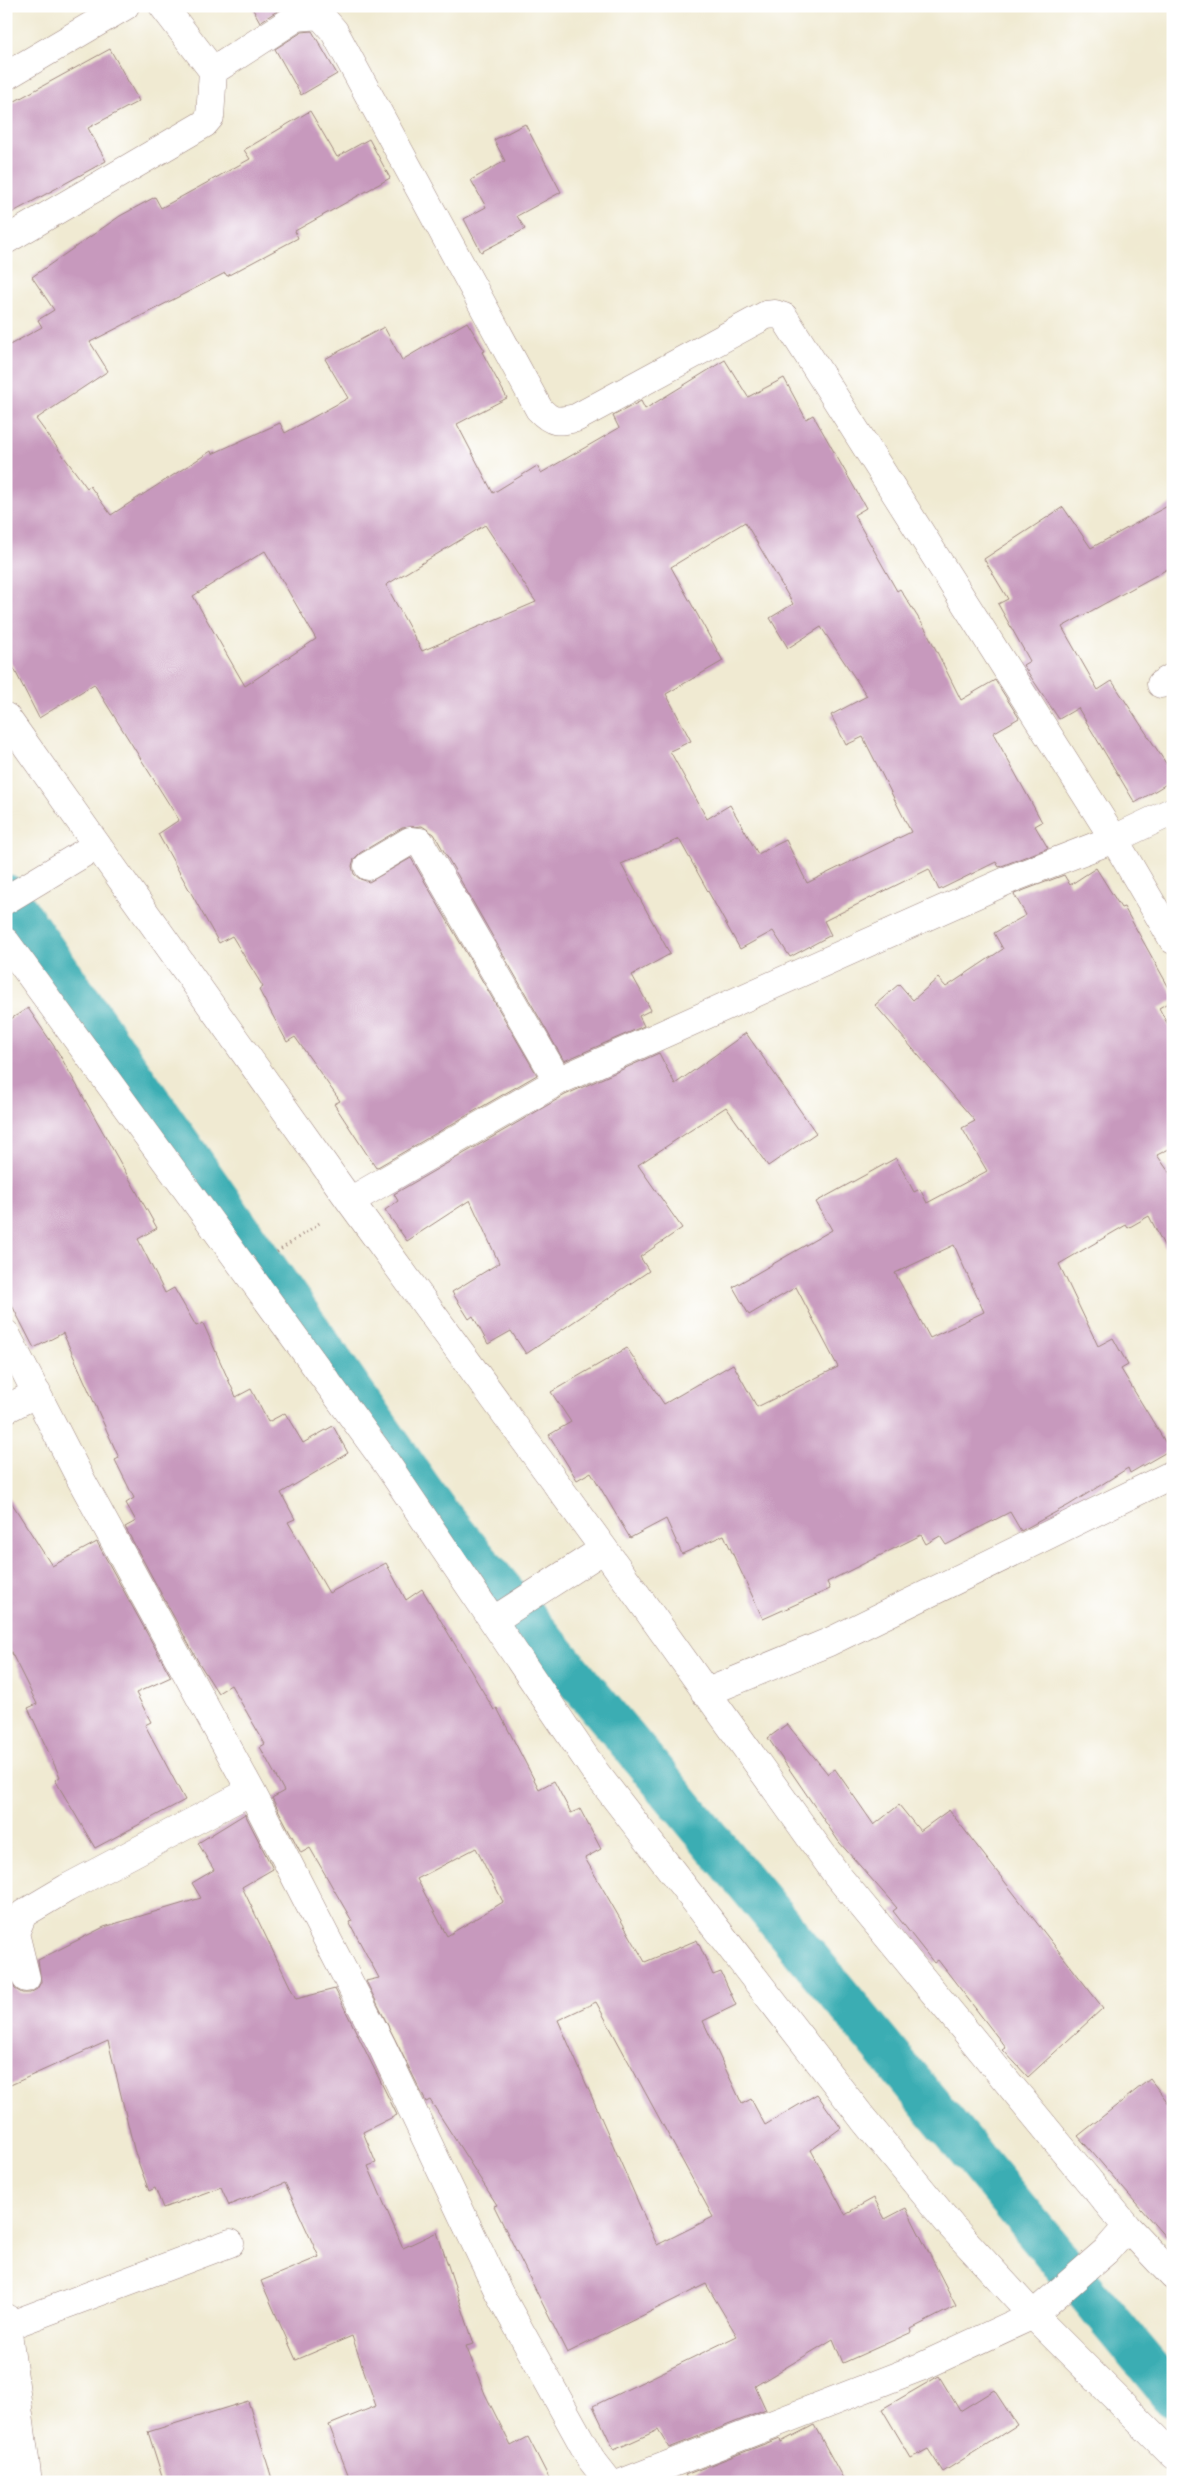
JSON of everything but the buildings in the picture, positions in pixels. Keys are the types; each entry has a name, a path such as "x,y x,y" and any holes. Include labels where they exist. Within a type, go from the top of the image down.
{"street":[{"path":"6,76 124,6"},
{"path":"6,240 204,124 210,117 213,71 163,6"},
{"path":"213,71 297,17 320,15 325,20 334,31 539,409 548,418 558,421 576,418 766,315 775,314 784,317 1114,839 1173,940"},
{"path":"6,717 350,1201 604,1549 837,1875 1127,2227 1173,2276"},
{"path":"350,1201 558,1080 1013,878 1114,839 1173,811"},
{"path":"368,866 410,841 420,842 558,1080"},
{"path":"6,900 97,845"},
{"path":"6,942 500,1616 596,1773 864,2120 952,2227 1039,2309 1173,2455"},
{"path":"6,1334 79,1476 251,1791 382,2046 499,2293 591,2459 609,2482"},
{"path":"6,1409 37,1393"},
{"path":"706,1693 828,1642 1173,1474"},
{"path":"500,1616 576,1565 604,1549"},
{"path":"26,1978 15,1933 23,1914 67,1888 251,1791"},
{"path":"624,2482 924,2366 1039,2309 1106,2251 1127,2227"},
{"path":"28,2482 7,2322 230,2243"}],"path":[{"path":"276,1253 322,1221"}],"waterway":[{"path":"6,895 435,1509 1173,2396"}]}
